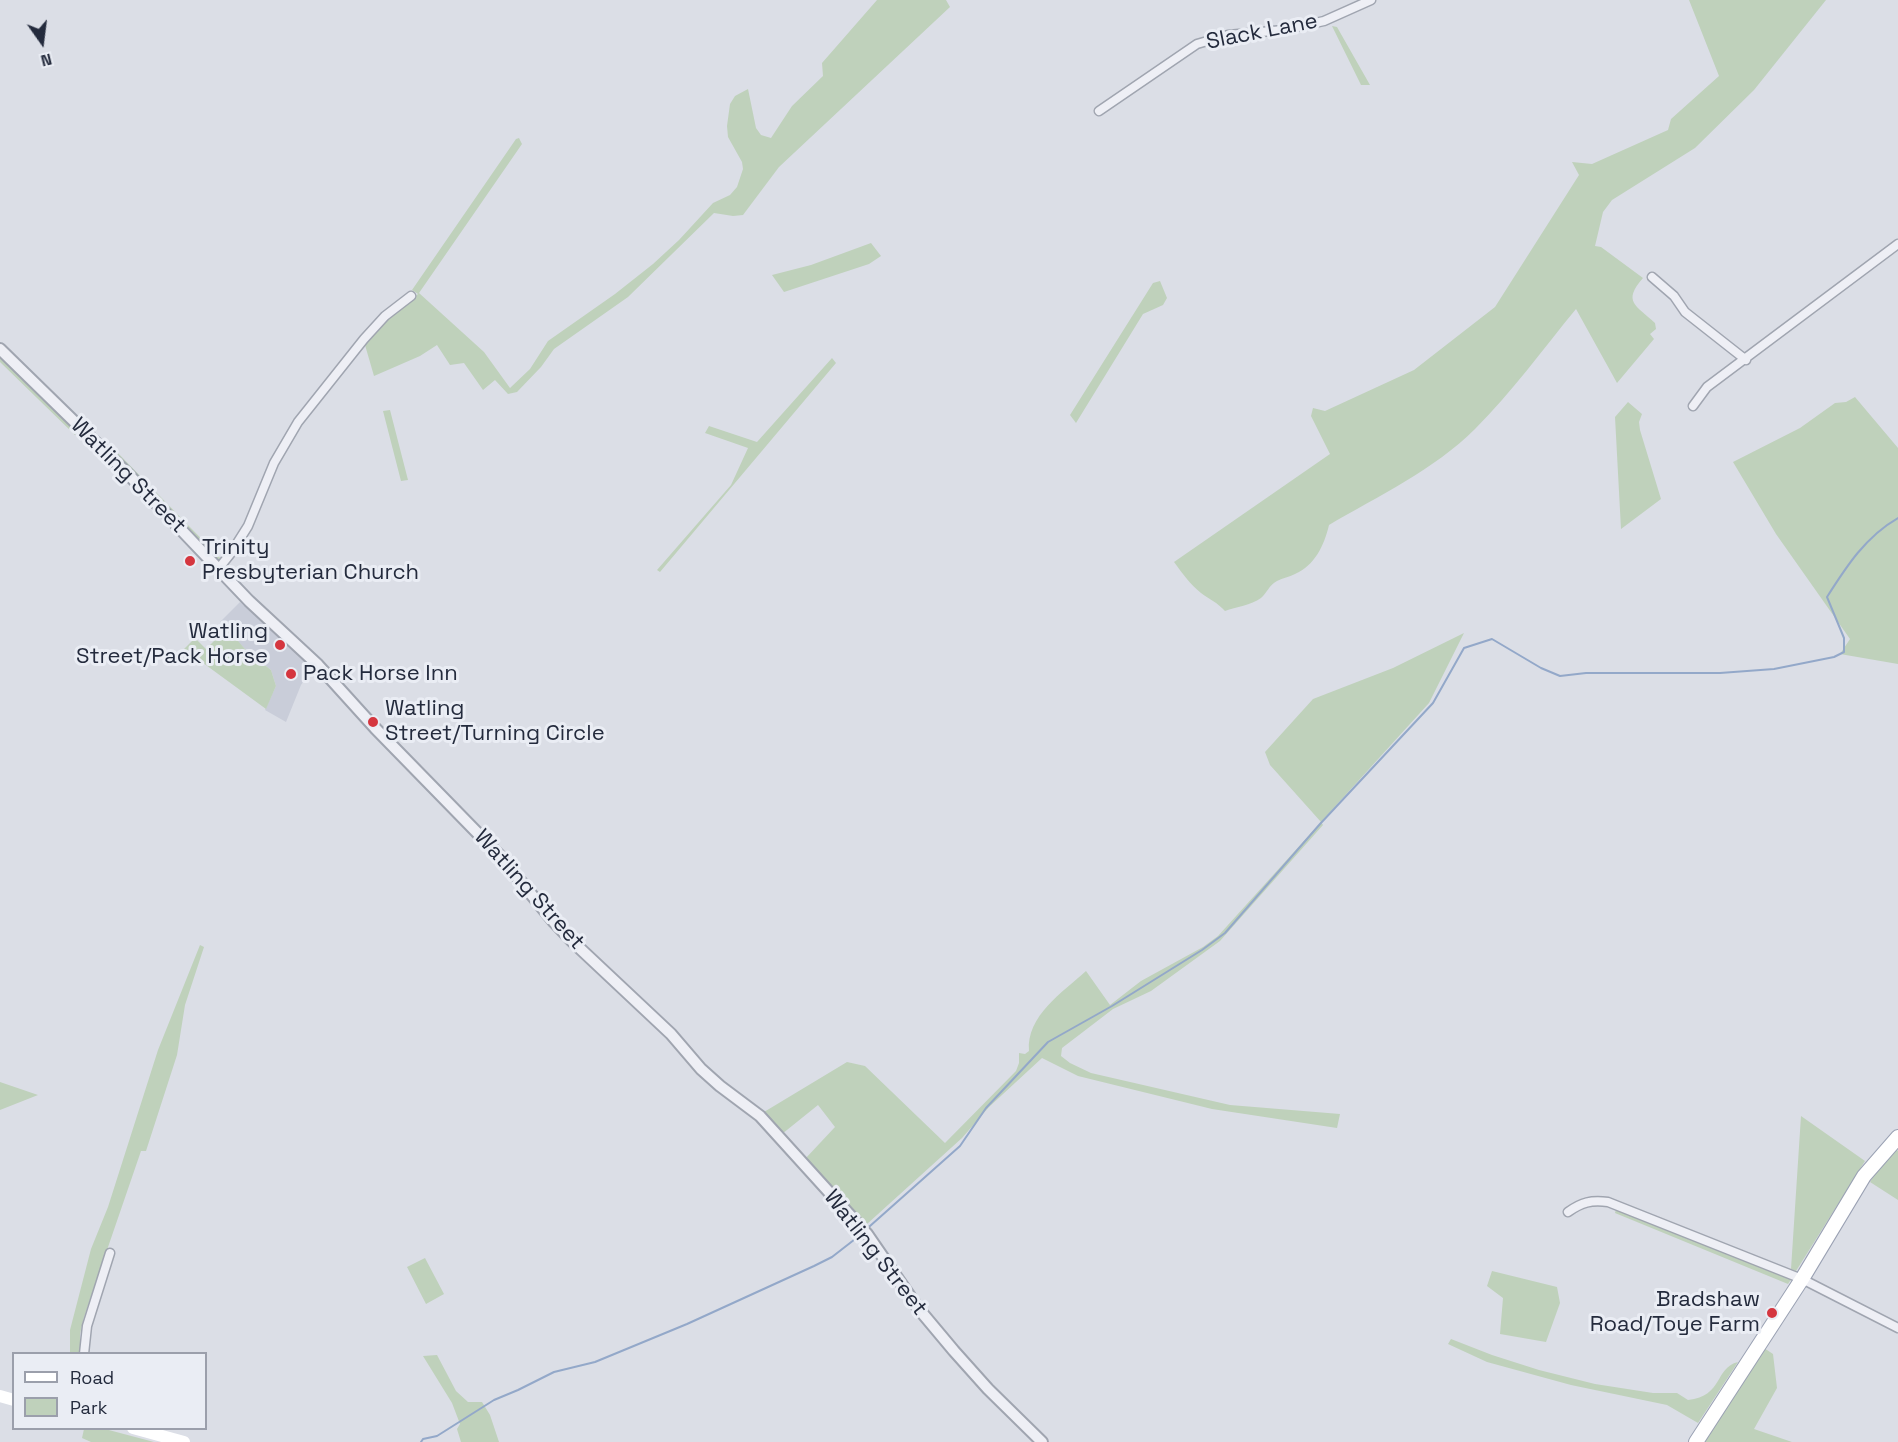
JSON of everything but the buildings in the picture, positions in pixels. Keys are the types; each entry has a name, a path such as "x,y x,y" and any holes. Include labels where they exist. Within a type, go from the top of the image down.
{"main road":[{"path":"1695,1442 1802,1280 1864,1176 1898,1137"},
{"path":"140,1430 184,1442"}],"street":[{"name":"Slack Lane","path":"1099,111 1197,44 1228,35 1283,30 1324,21 1371,0"},
{"path":"1693,406 1707,387 1898,244"},
{"path":"1652,277 1674,296 1685,312 1746,360"},
{"path":"219,568 248,526 274,463 298,423 364,339 386,316 411,296"},
{"name":"Watling Street","path":"0,350 113,460 279,630 318,665 375,728 500,855 572,941 671,1034 701,1069 760,1116 867,1234 918,1308 954,1351 1041,1442"},
{"path":"1568,1212 1580,1203 1594,1200 1608,1202 1802,1280 1898,1328"},
{"path":"84,1352 87,1326 110,1253"}],"shaded area":[{"path":"240,602 314,667 301,685 286,722 265,710 276,686 271,670 245,649 220,622"}],"green space":[{"path":"877,0 946,0 950,7 779,167 743,215 714,213 628,297 554,349 541,367 517,392 508,394 495,380 483,390 464,363 450,365 437,345 420,356 374,376 365,345 386,320 418,294 412,290 516,139 519,138 522,144 419,293 484,352 510,388 530,369 548,341 653,264 713,203 730,195 737,187 743,169 742,162 728,137 727,126 730,104 735,96 748,89 756,128 761,135 771,138 792,106 823,76 822,63"},
{"path":"1689,0 1826,0 1754,90 1695,148 1612,200 1603,212 1595,246 1601,247 1643,278 1633,293 1633,298 1637,307 1655,323 1656,329 1650,334 1654,339 1617,383 1576,309 1515,385 1475,429 1424,470 1329,525 1318,554 1308,566 1274,583 1257,600 1225,611 1201,593 1174,562 1330,454 1311,416 1313,408 1325,411 1414,370 1495,307 1579,175 1572,162 1592,164 1668,130 1671,119 1719,76"},
{"path":"1332,26 1337,27 1370,85 1361,85"},
{"path":"871,243 881,256 869,264 784,292 772,275 811,265"},
{"path":"1160,281 1167,298 1163,305 1143,314 1076,423 1070,415 1153,283"},
{"path":"0,356 77,430 75,435 0,362"},
{"path":"832,358 836,363 660,572 657,570 731,485 748,448 705,433 709,426 757,442"},
{"path":"1855,397 1898,448 1898,664 1840,654 1850,639 1776,534 1733,462 1800,428 1835,403 1846,402"},
{"path":"1628,402 1642,414 1639,422 1640,430 1661,499 1621,529 1615,417"},
{"path":"390,410 408,480 401,481 383,411"},
{"path":"113,448 223,561 220,563 111,451"},
{"path":"227,628 245,649 271,670 276,686 266,709 184,649 195,638 206,649"},
{"path":"1464,633 1429,703 1321,822 1270,765 1265,752 1313,699 1393,668"},
{"path":"1321,822 1323,825 1220,941 1151,991 1113,1009 1062,1048 1061,1056 1091,1073 1230,1105 1340,1114 1337,1128 1212,1109 1078,1076 1042,1058 989,1107 962,1138 867,1224 805,1159 835,1127 818,1105 782,1134 764,1112 847,1062 865,1066 945,1143 1016,1071 1019,1053 1025,1054 1029,1051 1033,1027 1040,1016 1057,996 1086,971 1110,1005 1141,981 1203,947 1218,936"},
{"path":"200,945 204,947 185,1005 177,1055 146,1151 141,1151 84,1317 80,1334 80,1352 70,1352 70,1330 91,1249 108,1207 158,1050"},
{"path":"0,1082 38,1095 0,1110"},
{"path":"1801,1116 1865,1161 1796,1271 1791,1269"},
{"path":"1896,1149 1898,1151 1898,1200 1870,1182 1879,1167"},
{"path":"1616,1209 1792,1278 1788,1284 1615,1213"},
{"path":"425,1258 444,1294 426,1304 407,1267"},
{"path":"1492,1271 1557,1287 1560,1303 1546,1342 1500,1334 1503,1298 1487,1286"},
{"path":"1451,1339 1539,1370 1595,1384 1653,1393 1677,1393 1688,1400 1708,1393 1725,1370 1738,1362 1698,1423 1667,1405 1571,1385 1487,1362 1448,1344"},
{"path":"1764,1348 1773,1354 1777,1388 1754,1429 1792,1442 1703,1442"},
{"path":"437,1355 456,1391 468,1402 482,1402 490,1415 499,1442 461,1442 457,1429 460,1424 452,1403 423,1356"},
{"path":"84,1430 109,1430 154,1442 91,1442 82,1438"}],"waterway":[{"path":"870,1226 960,1146 986,1108 1048,1042 1112,1006 1225,933 1320,824 1433,703 1464,648 1492,639 1541,668 1560,676 1586,673 1720,673 1774,669 1834,657 1844,652 1844,638 1827,597 1866,543 1898,518"},
{"path":"421,1442 423,1439 437,1436 494,1400 554,1372 595,1362 687,1324 814,1266 832,1257 859,1236"}],"place":[{"name":"Trinity Presbyterian Church","path":"190,561"},
{"name":"Watling Street/Pack Horse","path":"280,645"},
{"name":"Pack Horse Inn","path":"291,674"},
{"name":"Watling Street/Turning Circle","path":"373,722"},
{"name":"Bradshaw Road/Toye Farm","path":"1772,1313"}]}
